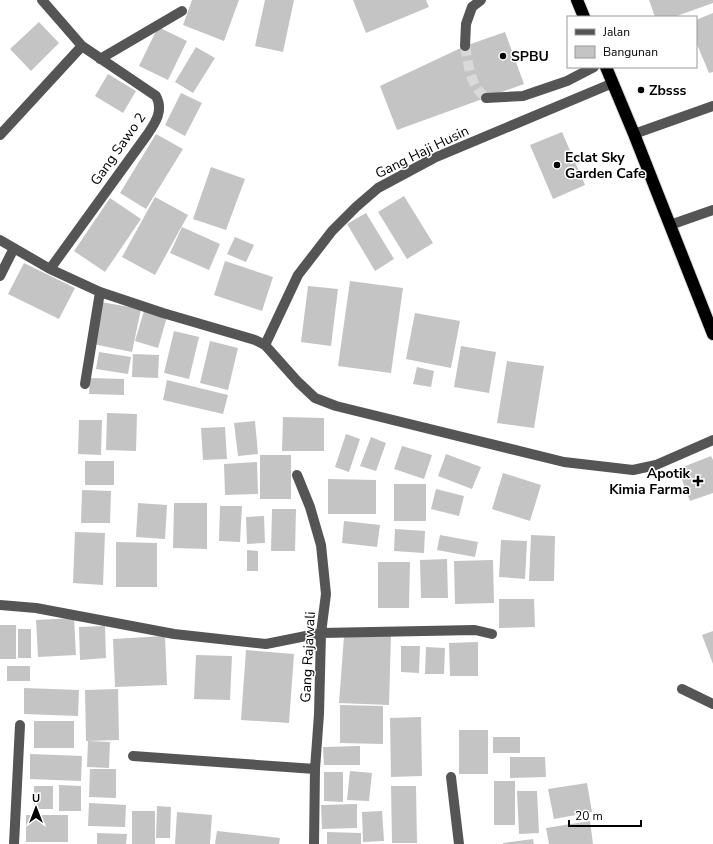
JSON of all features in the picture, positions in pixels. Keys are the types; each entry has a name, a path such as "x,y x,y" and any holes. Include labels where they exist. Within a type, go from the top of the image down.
{"highway":[{"path":"577,0 584,16"},
{"path":"606,68 713,334"}],"street":[{"path":"42,0 82,46 100,59 182,11"},
{"path":"465,46 466,24 472,7 482,0"},
{"path":"0,135 82,46"},
{"name":"Gang Sawo 2","path":"50,269 147,135 157,118 159,102 156,96 100,59"},
{"path":"486,98 523,96 567,81 592,68"},
{"name":"Gang Haji Husin","path":"265,345 298,275 332,231 378,188 434,158 613,83"},
{"path":"634,134 713,106"},
{"path":"670,225 713,210"},
{"path":"0,240 50,269 100,292 163,313 243,336 265,345 298,382 315,398 336,406 564,462 633,470 656,465 713,440"},
{"path":"0,276 14,248"},
{"path":"85,384 100,292"},
{"name":"Gang Rajawali","path":"297,475 310,507 322,545 326,594 322,633 320,714 315,769 314,844"},
{"path":"0,606 36,608 174,634 266,644 322,633 475,630 492,634"},
{"path":"682,689 713,704"},
{"path":"14,844 20,724"},
{"path":"133,756 315,769"},
{"path":"451,777 459,844"}],"building":[{"path":"192,0 239,0 224,41 183,25"},
{"path":"265,0 294,0 283,52 255,46"},
{"path":"353,0 426,0 429,7 366,33"},
{"path":"649,0 713,0 713,3 677,16 655,16"},
{"path":"713,13 713,72 709,73 697,44 697,20"},
{"path":"39,22 59,43 31,71 10,49"},
{"path":"158,27 187,41 168,80 139,66"},
{"path":"505,32 524,84 397,130 380,86 465,46"},
{"path":"196,47 215,58 193,93 175,82"},
{"path":"108,74 136,91 123,113 95,96"},
{"path":"181,93 202,103 185,136 165,125"},
{"name":"Eclat Sky Garden Cafe","path":"562,132 585,185 553,199 530,145"},
{"path":"156,134 183,149 146,209 120,193"},
{"path":"211,167 245,179 226,230 193,219"},
{"path":"404,196 433,243 407,259 378,212"},
{"path":"155,197 188,215 155,275 122,257"},
{"path":"110,198 141,219 105,272 74,251"},
{"path":"366,213 394,259 375,271 347,224"},
{"path":"182,227 220,244 209,270 170,253"},
{"path":"235,237 254,245 246,262 227,254"},
{"path":"225,261 273,277 262,311 214,295"},
{"path":"24,263 75,288 59,319 8,294"},
{"path":"350,281 403,288 391,373 338,366"},
{"path":"308,286 338,289 331,346 301,342"},
{"path":"101,302 141,309 132,352 93,344"},
{"path":"144,311 167,317 158,348 135,341"},
{"path":"415,313 460,321 451,368 406,359"},
{"path":"174,331 199,337 189,379 164,373"},
{"path":"210,341 238,348 228,390 200,383"},
{"path":"461,346 496,352 489,393 454,387"},
{"path":"99,352 131,357 128,374 96,369"},
{"path":"133,354 159,355 158,378 132,377"},
{"path":"507,361 544,366 534,428 497,423"},
{"path":"417,367 434,371 431,387 413,384"},
{"path":"90,378 124,379 124,395 89,394"},
{"path":"167,380 228,395 223,414 163,400"},
{"path":"107,413 137,414 136,451 106,450"},
{"path":"283,417 324,418 324,451 282,451"},
{"path":"79,420 102,420 101,455 78,454"},
{"path":"255,421 258,454 238,456 234,423"},
{"path":"225,427 227,459 203,460 201,428"},
{"path":"346,434 360,439 349,472 335,467"},
{"path":"371,437 386,443 376,471 360,466"},
{"path":"402,446 432,455 424,479 394,469"},
{"path":"446,454 481,467 472,489 438,476"},
{"path":"260,455 291,455 291,499 260,499"},
{"name":"Apotik Kimia Farma","path":"711,456 713,460 713,493 690,501 678,469"},
{"path":"85,461 114,461 114,485 85,485"},
{"path":"257,462 258,494 225,495 224,464"},
{"path":"503,473 541,485 530,521 492,509"},
{"path":"328,479 376,480 376,514 328,514"},
{"path":"394,484 426,484 426,521 394,521"},
{"path":"436,489 464,496 459,516 431,509"},
{"path":"82,490 111,491 110,523 81,523"},
{"path":"138,503 167,505 165,539 136,537"},
{"path":"174,503 207,503 207,549 173,548"},
{"path":"220,506 242,506 240,542 219,541"},
{"path":"272,509 296,509 295,551 271,551"},
{"path":"264,516 265,543 247,544 246,517"},
{"path":"344,521 380,525 377,547 342,543"},
{"path":"395,529 425,531 424,553 394,551"},
{"path":"75,532 105,533 103,585 73,583"},
{"path":"440,535 478,542 475,557 437,550"},
{"path":"531,535 555,536 554,581 529,581"},
{"path":"501,540 527,541 525,579 499,577"},
{"path":"116,542 157,543 157,587 116,587"},
{"path":"247,550 258,551 258,571 247,571"},
{"path":"447,559 448,598 421,598 420,560"},
{"path":"493,560 494,603 455,604 454,561"},
{"path":"378,562 410,562 409,608 378,608"},
{"path":"499,599 534,599 535,627 499,628"},
{"path":"74,618 76,655 38,657 36,620"},
{"path":"0,625 16,625 16,659 0,659"},
{"path":"105,626 106,658 80,660 79,627"},
{"path":"18,629 31,629 31,658 18,658"},
{"path":"713,631 713,664 702,635"},
{"path":"391,634 389,705 339,703 344,636"},
{"path":"165,636 167,685 115,687 113,639"},
{"path":"478,642 478,676 450,676 449,643"},
{"path":"401,646 420,646 419,673 401,672"},
{"path":"426,647 445,648 444,674 425,674"},
{"path":"246,650 294,654 289,723 241,720"},
{"path":"196,655 232,656 230,700 194,699"},
{"path":"7,666 30,666 30,681 7,681"},
{"path":"24,688 79,690 78,716 24,714"},
{"path":"118,689 119,740 86,741 85,690"},
{"path":"340,705 383,706 383,744 340,743"},
{"path":"421,717 422,776 391,777 390,718"},
{"path":"34,721 74,721 74,748 34,748"},
{"path":"459,730 488,730 488,774 459,774"},
{"path":"493,737 520,737 520,753 493,753"},
{"path":"88,741 110,742 109,768 87,767"},
{"path":"360,746 360,765 324,765 323,747"},
{"path":"30,754 82,756 81,781 30,779"},
{"path":"510,757 545,757 546,777 510,778"},
{"path":"90,769 116,769 116,798 89,797"},
{"path":"350,771 372,773 369,801 347,800"},
{"path":"324,772 343,772 343,802 324,801"},
{"path":"494,781 515,781 515,825 494,825"},
{"path":"587,783 592,812 554,819 548,789"},
{"path":"59,785 81,786 81,811 59,811"},
{"path":"34,786 53,786 53,809 34,809"},
{"path":"391,786 416,786 417,843 392,843"},
{"path":"517,791 537,791 539,833 519,834"},
{"path":"89,803 126,805 125,827 88,826"},
{"path":"357,804 357,828 322,829 321,805"},
{"path":"157,806 171,807 170,838 156,838"},
{"path":"132,811 155,811 155,844 132,844"},
{"path":"382,811 384,841 363,842 362,812"},
{"path":"177,812 212,815 210,844 175,844"},
{"path":"26,815 68,815 68,842 26,842"},
{"path":"590,821 593,844 549,844 546,828"},
{"path":"217,831 280,838 279,844 215,844"},
{"path":"327,832 361,833 361,844 327,844"},
{"path":"97,833 127,834 126,844 97,844"},
{"path":"533,839 534,844 503,844 503,843"}],"tunnel":[{"path":"465,46 473,81 480,93 486,98"}],"place":[{"name":"SPBU","path":"503,56"},
{"name":"Zbsss","path":"641,90"},
{"name":"Eclat Sky Garden Cafe","path":"557,165"},
{"name":"Apotik Kimia Farma","path":"698,481"}]}
